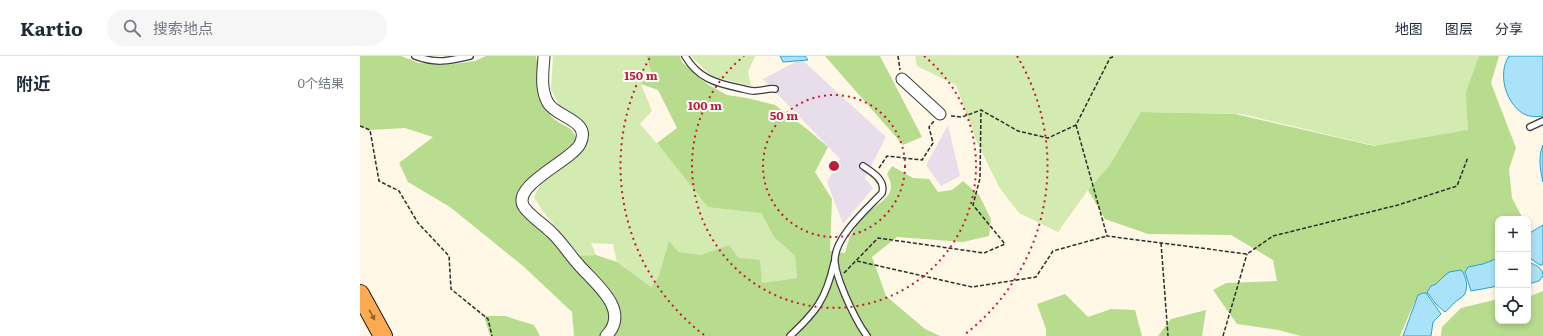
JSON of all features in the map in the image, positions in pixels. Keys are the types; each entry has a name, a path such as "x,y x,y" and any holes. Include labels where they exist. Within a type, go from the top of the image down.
{"highway":[{"path":"360,294 383,336"}],"street":[{"path":"544,56 542,82 544,95 549,105 578,124 582,131 582,139 574,151 530,184 522,195 521,202 524,208 552,233 589,277 608,296 615,314 614,325 606,336"},
{"path":"902,79 940,114"}],"lane":[{"path":"415,56 435,62 447,62 470,56"},
{"path":"685,56 691,66 702,76 717,83 754,91 768,88 776,89"},
{"path":"1530,127 1543,121"},
{"path":"790,336 812,315 824,298 838,248 847,231 859,216 882,193 883,186 875,175 863,166"},
{"path":"835,261 839,279 852,311 867,336"}],"path":[{"path":"898,56 902,79"},
{"path":"875,175 887,156 922,160 933,143 929,127 940,114 962,117 981,110 1018,131 1048,138 1076,125 1110,58 1115,56"},
{"path":"839,279 878,238 984,253 1005,244 973,205 980,178 981,110"},
{"path":"1076,125 1107,236"},
{"path":"360,126 370,130 379,181 399,191 418,223 449,256 451,289 488,319 492,336"},
{"path":"1223,336 1247,254 1272,236 1398,205 1457,186 1468,157"},
{"path":"856,261 972,287 1036,277 1053,251 1107,236 1247,254"},
{"path":"1161,243 1168,336"}],"shaded area":[{"path":"801,59 886,137 865,178 873,188 843,224 827,182 840,159 763,79"},
{"path":"948,125 960,176 941,186 926,165"}],"green space":[{"path":"360,56 401,56 419,63 446,65 475,61 486,56 536,56 543,98 549,114 558,122 570,128 577,139 517,193 518,202 574,256 596,255 617,262 651,287 659,276 669,241 678,252 700,255 729,245 739,258 760,260 762,283 797,278 795,256 774,237 761,213 708,207 657,143 677,128 658,90 641,84 651,71 646,56 680,56 682,62 707,84 727,95 775,105 828,147 815,172 832,199 830,251 845,253 848,241 859,222 888,196 891,187 887,174 892,166 913,178 929,179 938,192 952,190 963,181 979,195 991,219 989,236 963,242 897,237 872,257 886,296 925,329 940,336 574,336 572,312 523,266 450,207 408,182 399,163 433,137 405,128 370,130 360,126"},
{"path":"553,56 646,56 651,71 641,84 652,111 640,124 681,171 735,207 761,213 774,237 795,256 797,278 762,283 729,245 700,255 662,272 651,287 617,262 613,244 591,243 596,255 579,256 542,210 534,197 541,184 586,142 574,117 559,105 551,89"},
{"path":"691,56 755,56 748,72 751,86 711,76"},
{"path":"825,56 880,56 922,137 903,145"},
{"path":"915,56 1482,56 1476,129 1380,147 1242,114 1141,112 1121,153 1088,190 1058,232 1019,213 999,187 976,140 956,85 917,66"},
{"path":"1479,56 1499,56 1491,83 1516,148 1509,169 1512,198 1521,216 1495,216 1495,259 1483,264 1415,301 1400,336 1301,336 1278,330 1237,324 1213,290 1226,283 1277,281 1273,260 1231,235 1148,234 1105,219 1088,190 1110,165 1141,112 1235,114 1374,146 1468,130 1466,92"},
{"path":"1543,291 1543,336 1441,336 1442,327 1461,308 1495,300 1495,324 1531,324 1531,296"},
{"path":"1065,294 1088,317 1111,309 1135,310 1142,336 1046,336 1046,329 1037,304"},
{"path":"1206,310 1202,336 1158,336 1171,319"},
{"path":"484,316 505,316 534,325 540,336 490,336"}],"water":[{"path":"780,56 805,56 808,60 783,62"},
{"path":"1509,56 1543,56 1543,116 1529,116 1524,114 1512,103 1508,96 1505,88 1504,71 1505,63"},
{"path":"1543,145 1543,182 1540,154"},
{"path":"1543,225 1543,265 1540,265 1531,259 1531,232"},
{"path":"1495,259 1495,287 1471,291 1465,272 1468,267 1483,264"},
{"path":"1531,263 1542,270 1543,276 1539,281 1531,283"},
{"path":"1461,270 1466,282 1466,292 1445,312 1436,304 1427,292 1431,286 1436,284 1449,272"},
{"path":"1426,293 1441,314 1433,322 1431,336 1403,336 1418,295"}]}
